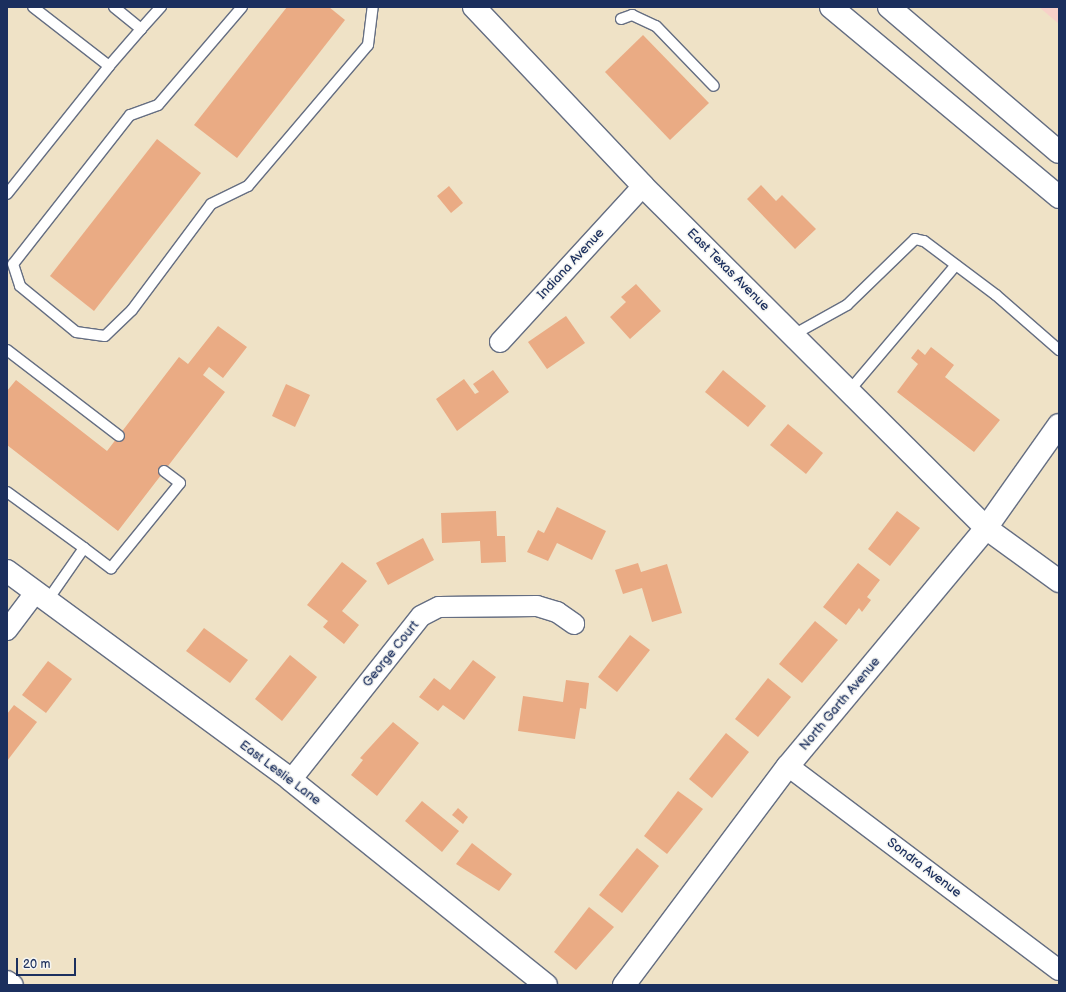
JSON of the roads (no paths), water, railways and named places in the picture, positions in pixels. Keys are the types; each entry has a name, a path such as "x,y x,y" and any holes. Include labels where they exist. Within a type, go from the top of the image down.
{"main road":[{"name":"East Texas Avenue","path":"474,7 643,186 986,528 1059,582"},
{"path":"831,7 1059,197"},
{"path":"889,7 1059,152"},
{"name":"North Garth Avenue","path":"624,985 788,766 986,528 1059,425"},
{"name":"East Leslie Lane","path":"7,571 291,780 546,985"}],"street":[{"name":"Indiana Avenue","path":"500,342 643,186"},
{"path":"7,630 41,597"},
{"name":"George Court","path":"291,780 427,613 439,607 537,606 557,612 574,624"},
{"name":"Sondra Avenue","path":"788,766 1059,970"},
{"path":"7,980 13,985"}],"lane":[{"path":"33,7 109,66"},
{"path":"114,7 141,29"},
{"path":"7,194 109,66 161,7"},
{"path":"242,7 158,105 130,115 13,264 20,286 76,332 105,336 132,310 210,204 248,186 368,45 373,7"},
{"path":"621,19 632,15 656,26 714,86"},
{"path":"793,335 847,305 915,239 924,240 1059,350"},
{"path":"849,391 956,265"},
{"path":"7,350 119,436"},
{"path":"7,492 111,568 180,483 164,471"},
{"path":"41,597 84,548"}]}
